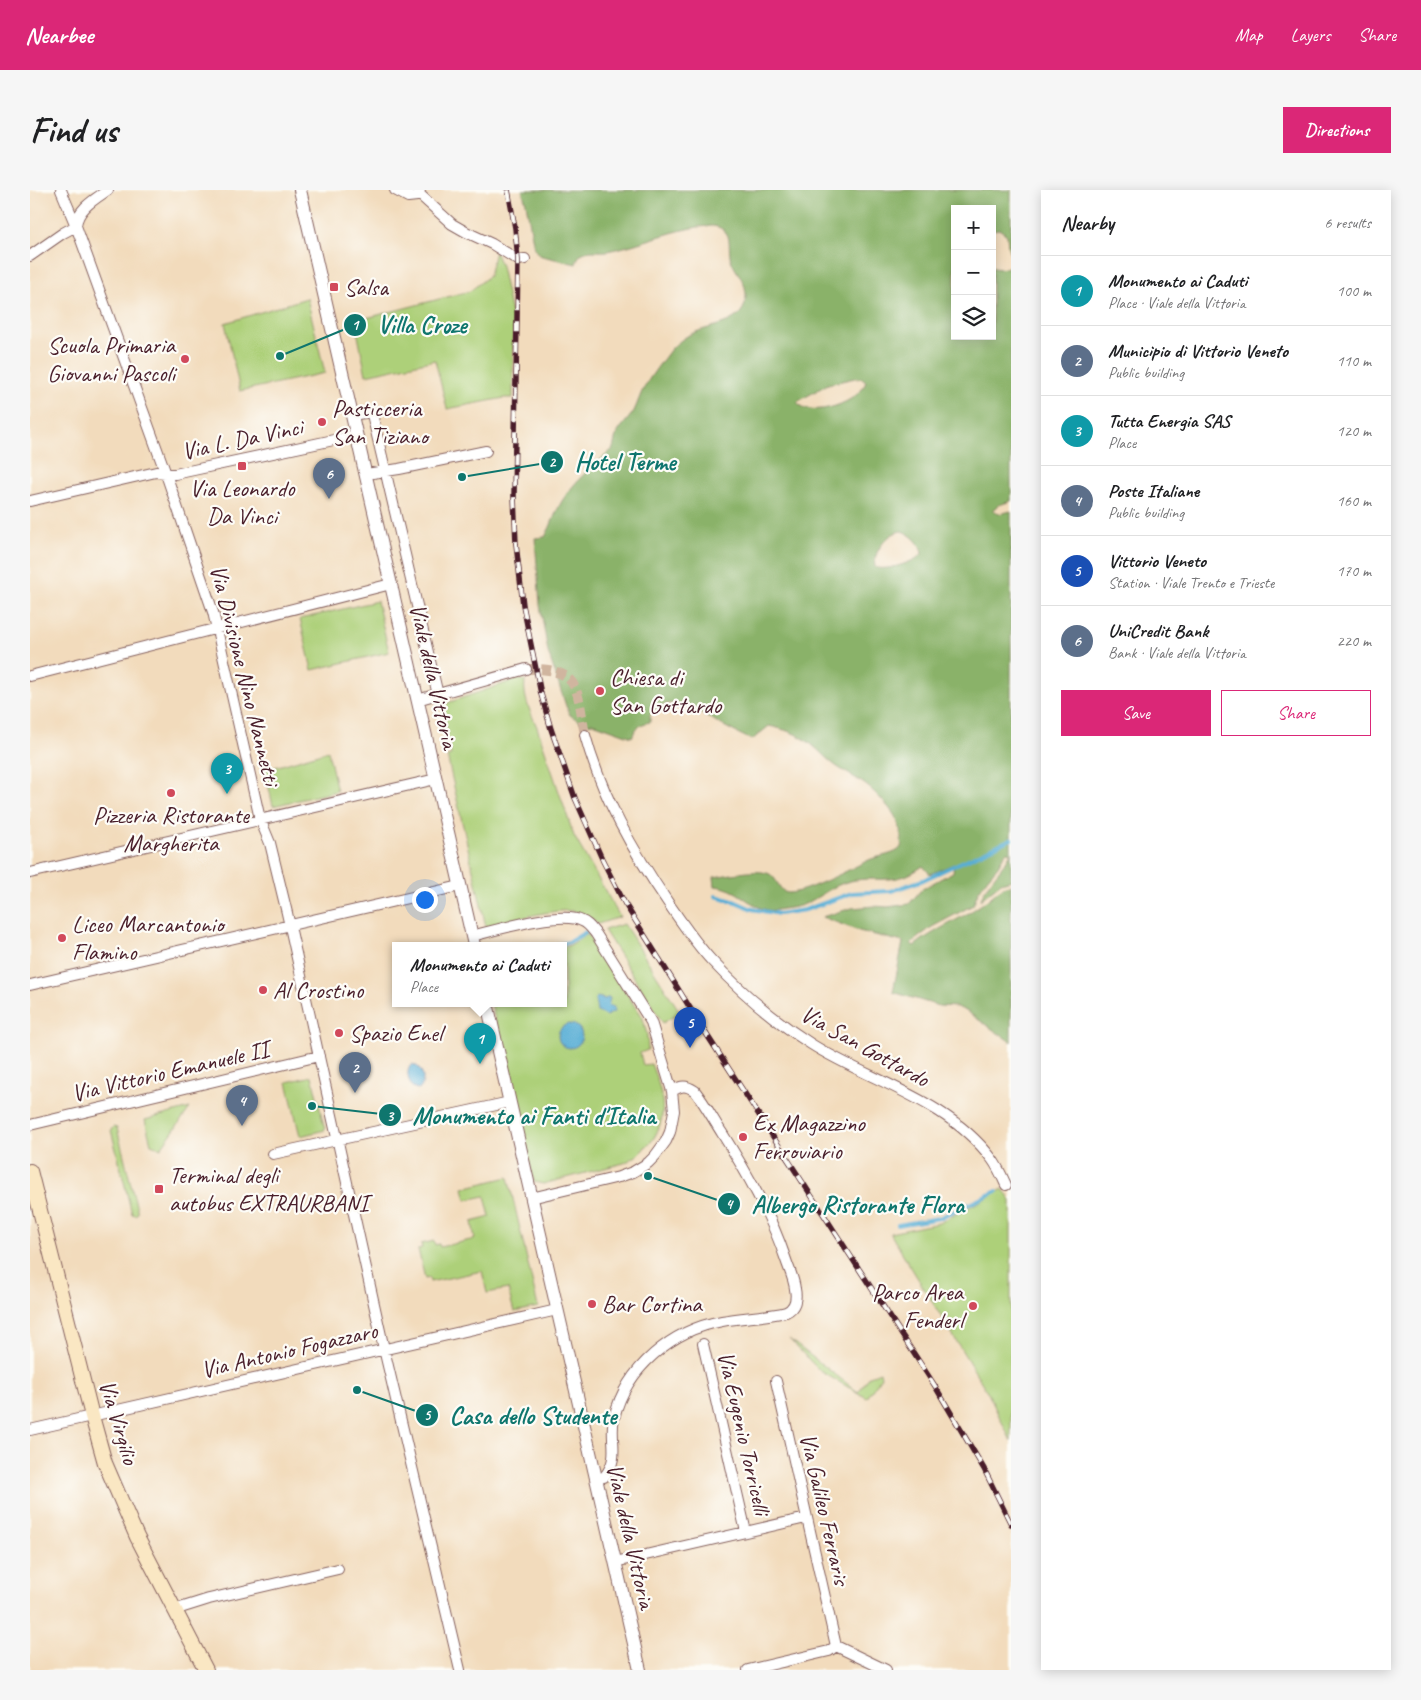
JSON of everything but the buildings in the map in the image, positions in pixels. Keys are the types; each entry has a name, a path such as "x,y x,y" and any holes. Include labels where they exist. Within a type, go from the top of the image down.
{"main road":[{"name":"Via Virgilio","path":"30,1172 92,1416 106,1462 127,1517 206,1670"}],"street":[{"name":"Via Divisione Nino Nannetti","path":"61,190 76,226 166,474 213,612 260,819 270,843 290,926 384,1349 460,1670"},
{"path":"30,256 68,229 76,226 78,216 84,208 108,190"},
{"name":"Viale della Vittoria","path":"300,190 473,941"},
{"path":"395,190 411,198 419,192 446,219 466,232 492,244 518,260 525,259"},
{"name":"Viale della Vittoria","path":"352,415 370,412 372,414 438,695"},
{"name":"Via L. Da Vinci","path":"166,474 175,474 357,435"},
{"path":"366,474 386,472 486,451"},
{"path":"30,501 155,472 166,474"},
{"path":"30,676 391,584"},
{"path":"417,700 526,669"},
{"name":"Via San Gottardo","path":"585,735 592,763 600,783 631,845 682,924 712,960 746,994 811,1044 923,1101 956,1122 982,1146 993,1160 1006,1185"},
{"path":"30,873 436,779"},
{"path":"30,985 460,886"},
{"path":"473,941 550,918 567,917 583,921 596,934 650,1022 672,1091 674,1111 670,1132 661,1149 648,1163 619,1178 531,1198"},
{"name":"Viale della Vittoria","path":"488,1007 640,1670"},
{"name":"Via Vittorio Emanuele II","path":"30,1125 318,1056"},
{"path":"596,1479 604,1477 611,1467 615,1448 612,1430 619,1401 632,1378 656,1352 679,1335 705,1325 786,1312 791,1310 795,1302 796,1290 781,1245 758,1196 728,1143 695,1091 687,1086 680,1086 672,1091"},
{"path":"273,1154 510,1102"},
{"name":"Via Antonio Fogazzaro","path":"30,1430 557,1310"},
{"name":"Via Eugenio Torricelli","path":"703,1344 746,1532"},
{"name":"Via Galileo Ferraris","path":"776,1381 836,1646"},
{"path":"615,1562 806,1518"},
{"path":"174,1610 209,1599 338,1569"},
{"path":"748,1670 829,1651 836,1646 886,1670"}],"green space":[{"path":"522,190 1011,190 1011,256 1007,235 999,229 996,229 996,205 951,205 951,340 996,340 996,269 1011,265 1011,501 999,505 992,510 999,514 1011,511 1011,853 1006,852 978,892 973,905 932,927 911,943 914,946 974,910 999,890 1011,884 1011,1042 966,1011 957,1007 939,1006 893,992 903,942 859,931 822,917 852,908 888,907 909,904 922,889 953,872 954,864 930,874 923,866 904,876 895,878 850,881 838,885 802,905 775,910 760,908 737,893 715,886 714,877 762,872 770,874 785,892 796,892 817,885 869,860 891,854 901,847 901,832 897,819 884,802 870,788 833,764 806,740 791,732 769,726 752,740 694,709 676,704 667,704 658,708 650,715 650,722 639,726 632,737 593,723 584,724 570,715 548,652 540,605 535,538 545,537 567,493 585,473 612,450 615,438 634,411 648,381 671,349 689,335 719,325 737,316 743,309 746,300 745,287 731,260 727,234 724,230 715,226 685,229 607,251 584,252 580,255 576,264 542,256 534,248","holes":["862,378 866,381 862,389 846,402 823,409 804,407 797,402 828,384","902,531 920,546 922,554 900,565 886,568 875,567 876,556 882,544 891,535"]},
{"path":"495,251 501,266 513,323 513,398 447,409 435,360 366,375 355,321 470,291 489,276"},
{"path":"307,298 325,373 240,391 225,323"},
{"path":"377,601 389,652 312,670 300,619"},
{"path":"518,679 525,681 525,693 528,704 574,836 620,917 598,924 578,912 558,911 532,915 486,927 447,756 451,755 443,709 447,703"},
{"path":"328,751 337,791 273,806 265,770"},
{"path":"1011,853 1011,880 1001,883 980,900 987,887"},
{"path":"624,924 680,1012 663,1023 604,930"},
{"path":"588,934 643,1019 648,1050 640,1053 643,1065 651,1064 658,1082 663,1109 662,1118 652,1141 630,1160 543,1184 534,1182 492,1007 567,1007 567,946"},
{"path":"312,1076 325,1130 300,1136 287,1082"},
{"path":"190,1108 161,1148 151,1144 145,1120"},
{"path":"113,1127 117,1128 138,1213 135,1215 132,1214 111,1130"},
{"path":"508,1177 538,1307 514,1312 508,1289 487,1293 482,1271 430,1282 429,1278 425,1279 418,1249 422,1248 421,1244 434,1241 435,1245 439,1244 440,1247 475,1239 472,1222 490,1217 485,1196 466,1200 463,1188"},
{"name":"Parco Area Fenderl","path":"1003,1189 1011,1201 1011,1441 988,1393 890,1233 939,1223"},
{"path":"789,1339 858,1392 870,1376 880,1372 881,1377 867,1398 820,1371"}],"water":[{"path":"597,997 605,999 609,997 608,1005 614,1007 614,1012 606,1016 597,1012 595,999"},
{"path":"570,1024 579,1027 582,1036 579,1045 570,1048 561,1045 558,1036 561,1027"},
{"path":"412,1064 419,1068 423,1075 423,1083 419,1090 412,1087 408,1078 408,1069"}],"waterway":[{"path":"716,896 752,909 779,914 805,910 852,893 891,891 923,880 1011,839"},
{"path":"567,942 586,932"},
{"path":"898,1225 939,1218 997,1191"}],"tunnel":[{"path":"526,669 544,669 567,677 573,684 577,694 585,735"}],"railway":[{"path":"508,190 515,228 518,260 514,496 516,544 523,605 541,694 575,798 603,861 625,904 707,1035 935,1386 984,1469 1011,1524"}],"place":[{"name":"Salsa","path":"334,287"},
{"name":"Villa Croze","path":"280,356"},
{"name":"Scuola Primaria Giovanni Pascoli","path":"185,359"},
{"name":"Pasticceria San Tiziano","path":"322,422"},
{"name":"Via Leonardo Da Vinci","path":"242,466"},
{"name":"Hotel Terme","path":"462,477"},
{"name":"UniCredit Bank","path":"329,499"},
{"name":"Chiesa di San Gottardo","path":"600,691"},
{"name":"Pizzeria Ristorante Margherita","path":"171,793"},
{"name":"Tutta Energia SAS","path":"227,794"},
{"name":"Liceo Marcantonio Flamino","path":"62,938"},
{"name":"Al Crostino","path":"263,990"},
{"name":"Spazio Enel","path":"339,1033"},
{"name":"Vittorio Veneto","path":"690,1048"},
{"name":"Monumento ai Caduti","path":"480,1064"},
{"name":"Municipio di Vittorio Veneto","path":"355,1093"},
{"name":"Monumento ai Fanti d'Italia","path":"312,1106"},
{"name":"Poste Italiane","path":"242,1126"},
{"name":"Ex Magazzino Ferroviario","path":"743,1137"},
{"name":"Albergo Ristorante Flora","path":"648,1176"},
{"name":"Terminal degli autobus EXTRAURBANI","path":"159,1189"},
{"name":"Bar Cortina","path":"592,1304"},
{"name":"Parco Area Fenderl","path":"973,1306"},
{"name":"Casa dello Studente","path":"357,1390"}]}
